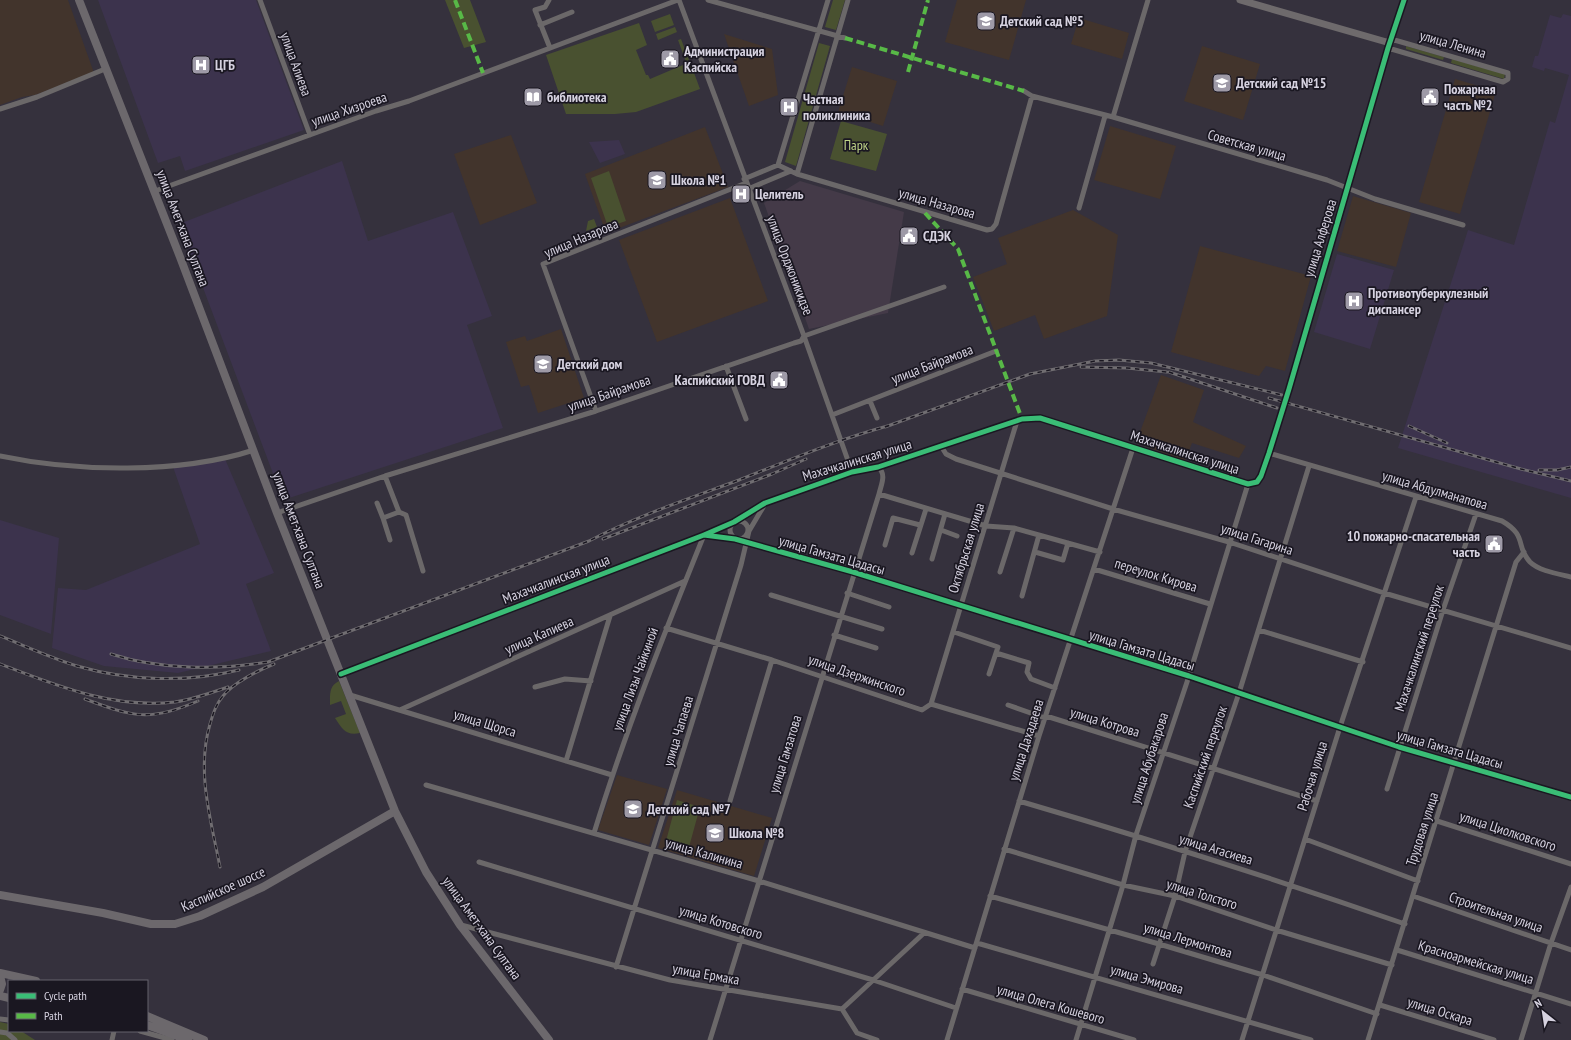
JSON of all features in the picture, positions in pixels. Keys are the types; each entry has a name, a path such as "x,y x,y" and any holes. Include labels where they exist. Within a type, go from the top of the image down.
{"main road":[{"name":"улица Амет-хана Султана","path":"79,0 105,69 155,191 277,513 395,811 426,872 460,925 549,1040"},
{"name":"Каспийское шоссе","path":"0,895 103,913 151,924 175,924 200,916 263,887 395,811"},
{"path":"0,973 32,980"},
{"path":"0,976 2,984 0,990"},
{"path":"148,1016 204,1040"},
{"path":"148,1025 188,1040"}],"street":[{"name":"улица Алиева","path":"260,0 310,135"},
{"path":"549,0 545,7 535,10 550,48"},
{"name":"улица Хизроева","path":"155,191 409,101 678,0"},
{"name":"улица Орджоникидзе","path":"678,0 804,336 852,472"},
{"path":"708,0 845,38"},
{"path":"778,165 828,0"},
{"path":"797,174 848,0"},
{"path":"1113,117 1148,0"},
{"name":"улица Ленина","path":"1240,0 1390,43 1508,73 1508,79 1503,82 1390,43"},
{"name":"улица Алферова","path":"1257,482 1270,453 1390,43 1404,0"},
{"path":"540,24 572,12"},
{"path":"0,109 37,97 105,69"},
{"name":"Советская улица","path":"1024,91 1032,96 1113,117 1348,188 1462,225"},
{"name":"улица Назарова","path":"596,411 543,264 745,181 778,165 797,174 925,213 987,230 992,229 996,224 1032,96"},
{"path":"1079,208 1105,116"},
{"path":"748,189 791,171"},
{"name":"улица Байрамова","path":"277,513 385,476 596,411 801,341 804,336 944,287"},
{"name":"улица Байрамова","path":"832,415 996,351"},
{"path":"726,366 746,419"},
{"path":"870,401 878,418"},
{"name":"Махачкалинская улица","path":"340,674 704,535 734,522 766,503 852,472 878,467 1017,421 1040,418 1248,484 1257,482"},
{"name":"Октябрьская улица","path":"930,704 954,632 1017,421"},
{"name":"улица Гагарина","path":"941,446 952,458 1113,509 1229,542 1384,593 1498,625 1571,648"},
{"name":"улица Дахадаева","path":"947,1040 1039,736 1133,448"},
{"path":"0,456 38,463 123,468 170,466 227,458 254,450"},
{"name":"улица Абдулманапова","path":"1270,453 1309,466 1502,521 1516,531 1529,561 1534,565 1571,577"},
{"name":"Каспийский переулок","path":"1153,964 1175,896 1185,852 1239,693 1309,466"},
{"name":"улица Гамзатова","path":"710,1040 853,572 879,494 883,475 882,470 878,467"},
{"path":"385,476 399,512"},
{"name":"улица Абубакарова","path":"1076,1040 1123,885 1136,835 1189,676 1248,484"},
{"path":"879,494 986,526 1014,528 1100,552"},
{"name":"Рабочая улица","path":"1242,1040 1340,727 1363,662 1416,497"},
{"path":"377,503 390,540"},
{"name":"улица Чапаева","path":"616,967 717,642 747,543 749,531 766,503"},
{"path":"912,553 926,509"},
{"path":"383,518 399,512 406,515 422,571"},
{"path":"932,559 945,514"},
{"name":"Махачкалинский переулок","path":"1387,789 1443,610 1476,514"},
{"path":"885,545 893,518 920,525"},
{"path":"743,521 748,525 749,531 744,538 736,539 731,535 730,529 734,522 743,521"},
{"path":"1000,572 1014,528"},
{"path":"941,530 957,536"},
{"name":"улица Гамзата Цадасы","path":"704,535 736,539 853,572 1070,641 1189,676 1399,747 1571,798"},
{"name":"улица Лизы Чайкиной","path":"594,833 612,775 666,628 704,535"},
{"path":"1022,596 1039,535"},
{"path":"1035,552 1063,560 1068,543"},
{"name":"Трудовая улица","path":"1368,1040 1438,821 1516,562 1524,552"},
{"name":"переулок Кирова","path":"1094,569 1210,604"},
{"name":"улица Капиева","path":"402,709 685,581"},
{"path":"847,593 889,607"},
{"path":"771,596 840,615 882,629"},
{"path":"566,761 610,616"},
{"name":"улица Дзержинского","path":"666,628 717,642 922,710 930,704 1039,736"},
{"path":"1259,630 1363,662"},
{"path":"954,632 998,647 989,674"},
{"path":"834,634 876,648"},
{"path":"996,653 1029,663 1027,672 1031,679 1055,688"},
{"path":"730,801 772,660"},
{"path":"535,687 565,679 591,681"},
{"name":"улица Щорса","path":"350,695 402,709 612,775"},
{"name":"улица Котрова","path":"1008,705 1317,801"},
{"name":"улица Калинина","path":"426,785 759,881 924,933 976,946"},
{"name":"улица Агасиева","path":"1019,801 1136,835 1185,852 1291,884 1405,924"},
{"name":"улица Циолковского","path":"1438,821 1571,864"},
{"path":"1305,839 1418,881"},
{"name":"улица Толстого","path":"1004,849 1123,885 1175,896 1276,930 1392,965"},
{"name":"улица Котовского","path":"479,862 873,980 956,1008"},
{"path":"1521,1040 1537,993 1551,944 1571,887"},
{"name":"улица Лермонтова","path":"990,896 1160,944 1377,1014"},
{"name":"Строительная улица","path":"1413,896 1571,950"},
{"name":"улица Ермака","path":"460,925 670,980 842,1009"},
{"path":"877,1040 857,1033 842,1009 924,933"},
{"name":"улица Эмирова","path":"976,946 1094,977 1311,1040"},
{"name":"Красноармейская улица","path":"1397,950 1571,1004"},
{"name":"улица Олега Кошевого","path":"962,990 1134,1040"},
{"name":"улица Оскара","path":"1380,1005 1494,1040"},
{"path":"0,1032 7,1033 16,1040"},
{"path":"144,1032 172,1040"}],"shaded area":[{"path":"0,0 68,0 94,73 35,95 22,97 0,105"},
{"name":"ЦГБ","path":"98,0 256,0 304,130 185,171 180,156 158,163"},
{"name":"Детский сад №5","path":"957,0 1026,0 1009,60 945,42"},
{"path":"1563,14 1571,16 1571,498 1398,448 1468,230 1514,245 1550,121 1555,123 1569,75 1545,68 1544,71 1532,67 1535,56 1538,56 1550,15 1561,18"},
{"path":"1079,18 1129,33 1122,59 1071,44"},
{"path":"724,34 772,49 778,95 749,106"},
{"name":"Детский сад №15","path":"1202,46 1260,64 1243,120 1184,101"},
{"path":"852,67 897,81 883,126 838,112"},
{"path":"1455,79 1496,91 1460,214 1419,202"},
{"path":"1110,126 1176,146 1160,199 1094,180"},
{"name":"Школа №1","path":"705,127 728,187 606,233 585,174"},
{"path":"511,135 537,203 480,225 454,154"},
{"path":"619,140 625,154 600,163 589,142"},
{"path":"342,161 368,241 453,212 492,316 467,325 503,428 283,500 179,224"},
{"path":"800,181 904,212 888,313 809,329 764,203"},
{"path":"1353,196 1411,213 1396,267 1337,251"},
{"path":"730,198 768,301 657,342 619,240"},
{"path":"1073,210 1118,235 1107,316 1044,339 1035,315 994,331 973,277 1007,264 998,238"},
{"path":"1200,246 1311,276 1285,371 1266,366 1259,376 1171,352"},
{"name":"Противотуберкулезный диспансер","path":"1337,254 1394,270 1370,349 1314,332"},
{"name":"Детский дом","path":"561,329 584,398 538,413 529,385 521,387 506,342 525,336 527,341"},
{"path":"1161,375 1204,390 1193,422 1246,446 1239,458 1192,443 1185,461 1136,443"},
{"path":"225,459 274,573 246,584 271,651 178,673 104,666 52,648 58,588 86,590 200,544 172,464"},
{"path":"0,520 59,538 51,634 0,615"},
{"name":"Детский сад №7","path":"617,775 667,789 649,845 598,830"},
{"name":"Школа №8","path":"677,790 772,818 754,876 658,848"}],"green space":[{"path":"445,0 470,0 486,42 464,48"},
{"path":"833,0 845,0 836,30 825,27"},
{"path":"670,14 674,25 655,32 651,21"},
{"path":"639,23 647,45 636,50 646,75 648,75 650,79 690,62 700,89 636,112 615,114 566,114 546,55"},
{"path":"675,27 677,32 658,40 656,34"},
{"path":"681,39 689,60 686,62 678,40"},
{"path":"819,43 830,46 796,166 785,162"},
{"path":"1406,46 1444,57 1443,60 1406,49"},
{"path":"1452,59 1505,74 1504,79 1451,63"},
{"name":"Парк","path":"841,121 887,134 876,171 830,159"},
{"path":"609,171 626,221 608,227 591,178"},
{"path":"594,219 597,227 586,231 588,221"},
{"path":"339,681 360,733 355,734 345,731 335,718 346,714 341,701 330,705 330,694 333,685"},
{"path":"677,800 700,807 689,847 666,841"},
{"path":"0,1022 8,1024 8,1032 23,1032 35,1040 0,1040"}],"railway":[{"path":"885,427 1030,374 1095,361 1119,360 1151,363 1282,395"},
{"path":"1081,367 1127,368 1167,372"},
{"path":"1169,372 1277,408"},
{"path":"1269,398 1521,469 1571,481"},
{"path":"111,654 169,666 209,667 249,665 268,662 589,541 644,516 814,450 891,425"},
{"path":"1409,426 1447,443"},
{"path":"603,539 772,474 806,459"},
{"path":"1539,470 1557,470 1571,467"},
{"path":"0,636 67,663 117,675 178,678 199,677 239,670"},
{"path":"0,664 64,688 107,699 130,702 175,702 196,698 228,687"},
{"path":"220,867 206,796 204,760 210,724 217,706 227,691 247,677 274,664"},
{"path":"85,699 116,710 142,715 167,712 198,701"}],"marked path":[{"path":"455,0 483,73"},
{"path":"908,72 928,0"},
{"path":"845,38 1024,91"},
{"path":"925,213 958,249 1022,419"}],"cycle path":[{"path":"341,674 704,535 734,522 765,503 852,472 878,467 1022,419 1040,418 1248,484 1257,482 1261,476 1269,453 1289,389 1388,48 1404,0"},
{"path":"704,535 735,539 853,572 1189,676 1399,747 1571,797"}],"place":[{"name":"Детский сад №5","path":"986,21"},
{"name":"Администрация Каспийска","path":"670,59"},
{"name":"ЦГБ","path":"201,65"},
{"name":"Детский сад №15","path":"1222,83"},
{"name":"библиотека","path":"533,97"},
{"name":"Пожарная часть №2","path":"1430,97"},
{"name":"Частная поликлиника","path":"789,107"},
{"name":"Школа №1","path":"657,180"},
{"name":"Целитель","path":"741,194"},
{"name":"СДЭК","path":"909,236"},
{"name":"Противотуберкулезный диспансер","path":"1354,301"},
{"name":"Детский дом","path":"543,364"},
{"name":"Каспийский ГОВД","path":"779,380"},
{"name":"10 пожарно-спасательная часть","path":"1494,544"},
{"name":"Детский сад №7","path":"633,809"},
{"name":"Школа №8","path":"715,833"}]}
